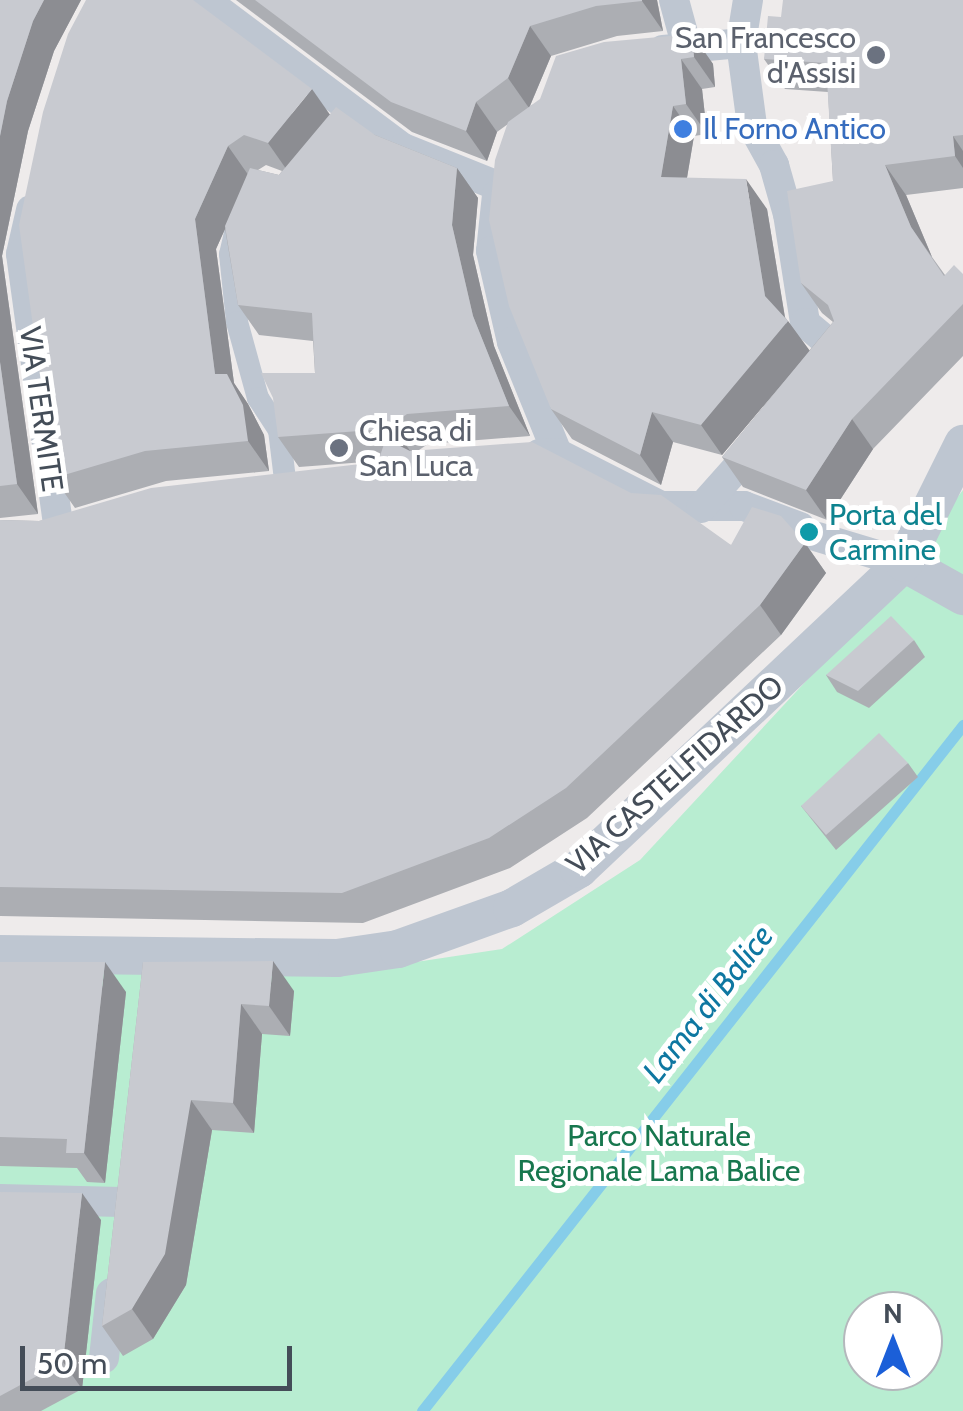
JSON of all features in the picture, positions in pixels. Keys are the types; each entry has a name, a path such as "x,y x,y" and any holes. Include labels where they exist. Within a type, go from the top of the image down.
{"street":[{"path":"205,0 351,121 403,148 498,186"},
{"path":"674,0 678,48"},
{"path":"748,0 742,43 752,124 774,164 788,214 805,323 836,350 810,385"},
{"path":"638,52 742,43"},
{"path":"508,155 498,186 491,251 512,342 557,453"},
{"name":"VIA TERMITE","path":"38,176 21,254 59,532"},
{"path":"243,218 230,254 237,322 258,398 279,430 286,488"},
{"path":"701,508 774,426"},
{"path":"904,563 963,444"},
{"path":"503,457 557,453 661,506 744,506 904,563 963,596"},
{"path":"247,492 320,484"},
{"path":"20,534 59,532 95,521"},
{"name":"VIA CASTELFIDARDO","path":"0,954 337,958 398,949 512,908 579,869 904,563"},
{"path":"144,995 149,957"},
{"path":"104,1358 126,1164"},
{"path":"0,1199 121,1202"}],"green space":[{"name":"Parco Naturale Regionale Lama Balice","path":"963,490 963,1411 0,1411 0,955 343,973 502,949 640,860 873,609"}],"building":[{"path":"0,0 44,0 33,21 7,101 0,136"},
{"path":"86,0 193,0 312,89 268,143 244,135 228,146 195,219 215,374 227,374 243,405 248,441 145,451 54,478 19,225 43,112 68,34"},
{"path":"255,0 642,1 596,6 530,26 508,78 476,102 466,131 391,102"},
{"path":"783,0 963,0 963,135 953,136 955,156 885,165 911,227 944,276 954,265 963,274 963,304 852,419 806,490 722,457 834,321 828,305 801,283 787,191 833,181 826,63 764,59 768,16 781,17"},
{"path":"692,34 694,57 681,59 686,104 673,106 661,177 746,179 765,296 788,321 701,425 652,412 640,455 551,409 509,306 489,220 495,160 508,122 540,99 556,56 604,42"},
{"path":"336,107 375,135 457,168 452,225 473,316 509,406 407,414 392,425 394,443 410,451 532,442 631,493 661,495 731,545 752,507 781,516 805,543 760,605 566,788 489,838 342,893 0,887 0,520 39,521 151,488 378,462 384,444 373,430 278,437 273,398 261,373 315,373 312,313 238,305 225,226 250,168 279,175"},
{"path":"0,362 17,484 0,486"},
{"path":"891,616 914,640 858,691 826,675"},
{"path":"879,733 908,763 826,835 801,806"},
{"path":"273,961 269,1006 241,1004 233,1103 191,1100 165,1254 132,1309 102,1326 143,962"},
{"path":"0,962 105,962 84,1153 66,1153 67,1139 0,1137"},
{"path":"0,1192 82,1193 63,1362 0,1396"}],"waterway":[{"name":"Lama di Balice","path":"422,1411 963,725"}],"place":[{"name":"San Francesco d'Assisi","path":"876,55"},
{"name":"Il Forno Antico","path":"683,129"},
{"name":"Chiesa di San Luca","path":"339,448"},
{"name":"Porta del Carmine","path":"809,532"}]}
